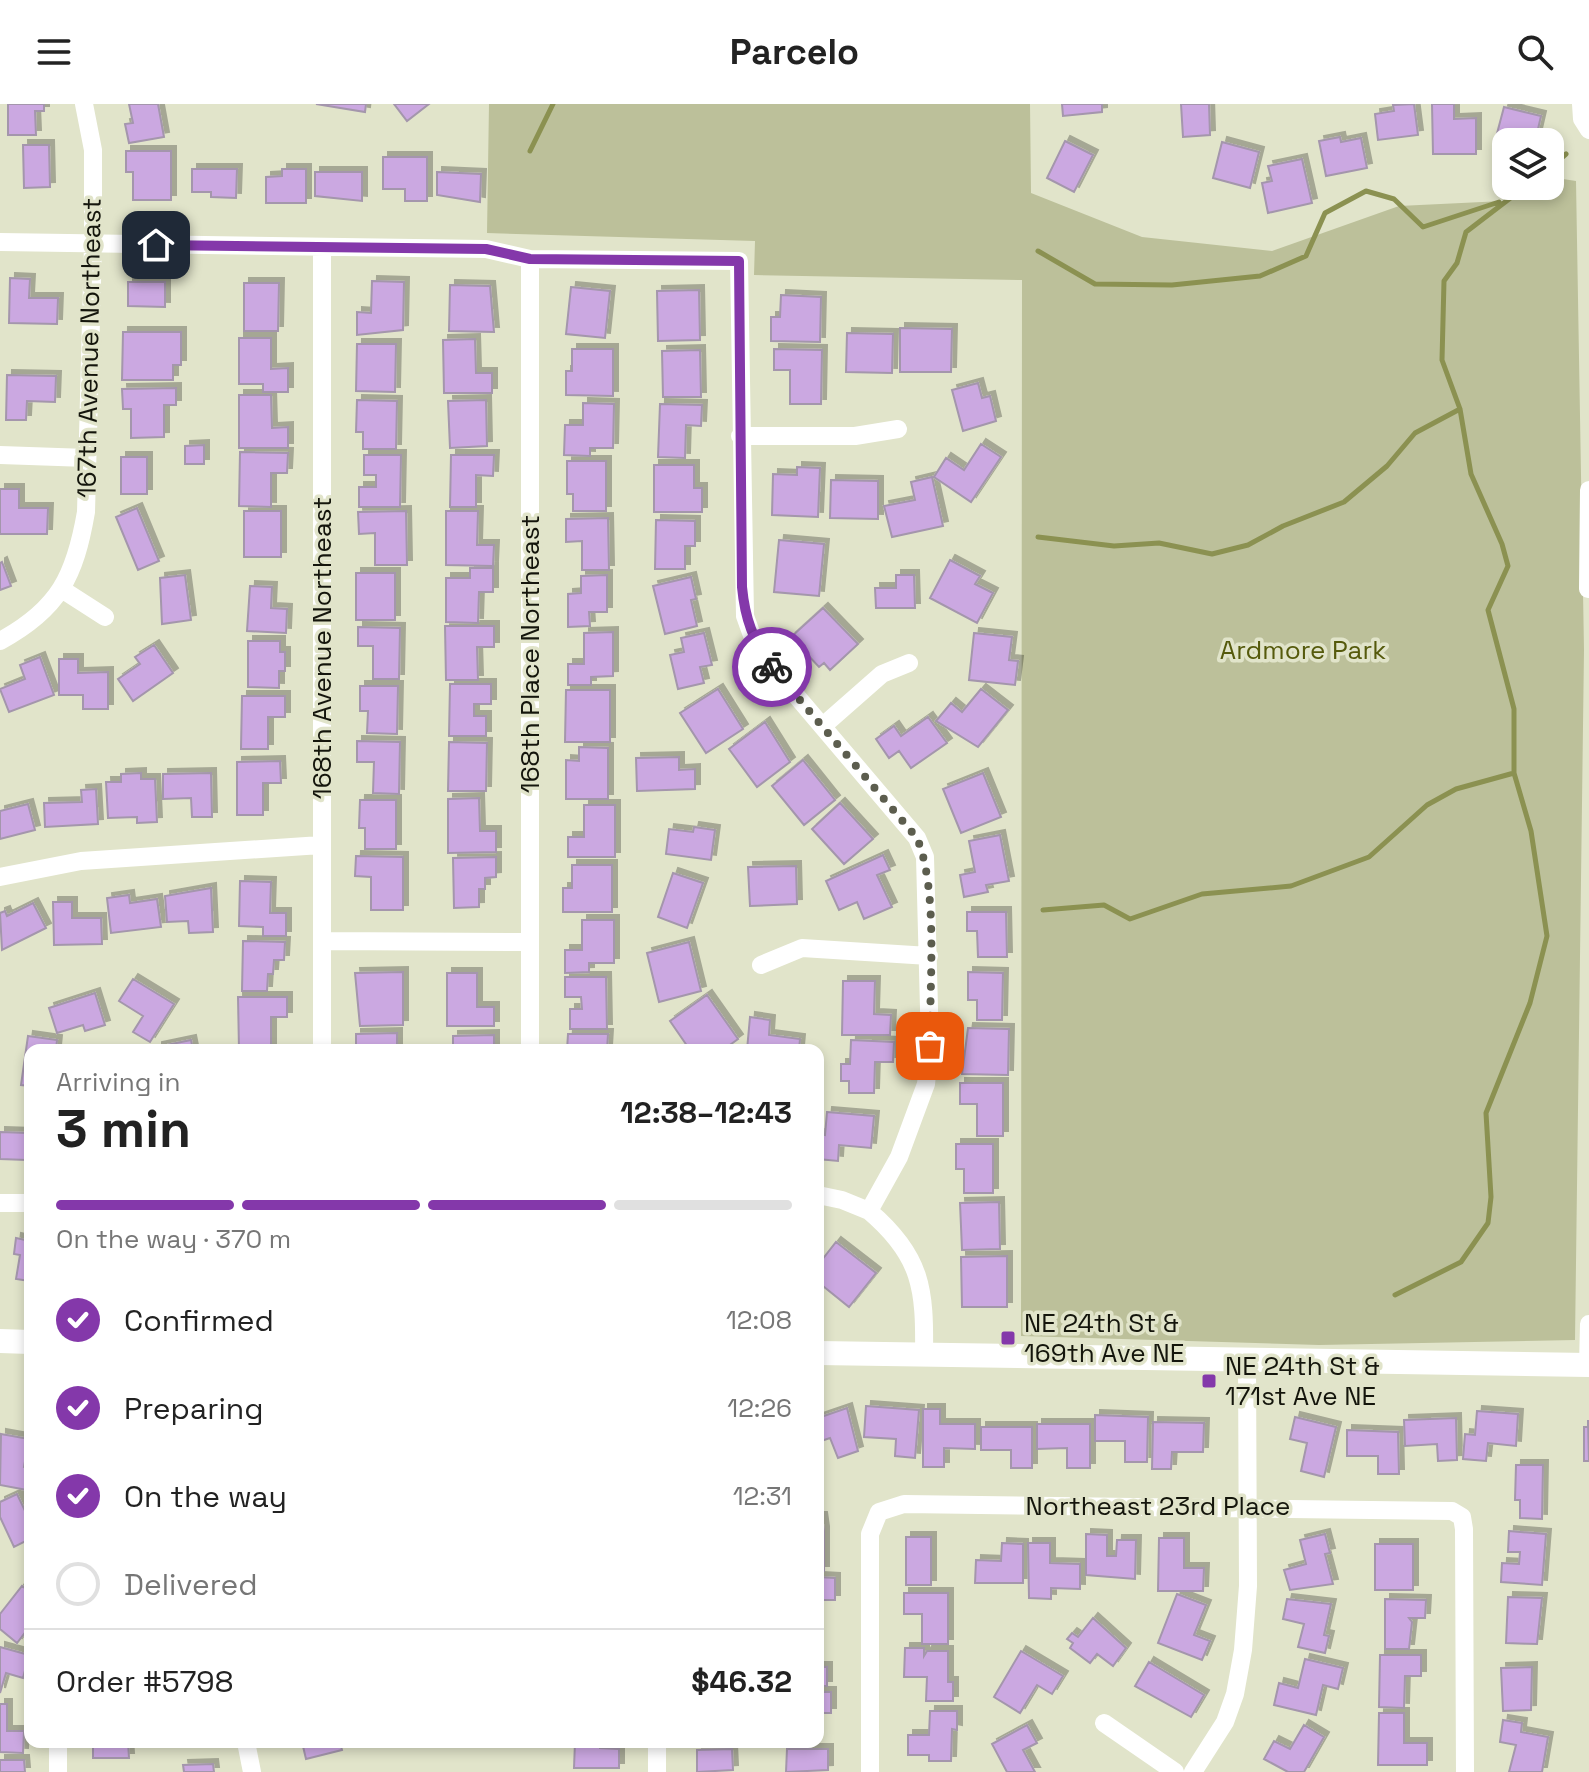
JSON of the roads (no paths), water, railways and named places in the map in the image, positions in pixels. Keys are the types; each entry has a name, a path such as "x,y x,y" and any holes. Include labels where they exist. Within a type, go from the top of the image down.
{"main road":[{"path":"0,1341 24,1342"},
{"path":"824,1353 1588,1365"}],"street":[{"name":"167th Avenue Northeast","path":"63,590 80,549 86,512 93,150 84,104"},
{"path":"1581,104 1582,119 1589,130"},
{"path":"0,242 486,249 530,259 739,261 745,616 754,641 777,673 917,838 925,857 929,884 926,1084 899,1157 869,1211"},
{"name":"168th Avenue Northeast","path":"322,247 322,1044"},
{"name":"168th Place Northeast","path":"530,259 530,1044"},
{"path":"740,436 855,436 898,429"},
{"path":"0,455 87,458"},
{"path":"1588,589 1589,490"},
{"path":"0,641 17,632 63,590 105,617"},
{"path":"824,725 882,674 909,663"},
{"path":"0,877 81,861 321,845"},
{"path":"322,941 530,942"},
{"path":"761,965 802,948 929,956"},
{"path":"824,1196 869,1211 899,1241 915,1265 925,1301 924,1355"},
{"path":"0,1203 24,1203"},
{"path":"1588,1365 1589,1324"},
{"path":"1193,1772 1225,1722 1235,1694 1243,1650 1248,1586 1247,1361"},
{"path":"867,1496 879,1512 870,1534 870,1772"},
{"name":"Northeast 23rd Place","path":"879,1512 904,1504 1468,1511 1465,1772"},
{"path":"1104,1723 1175,1772"},
{"path":"58,1748 58,1772"},
{"path":"247,1748 252,1772"},
{"path":"657,1748 657,1772"}],"waterway":[{"path":"530,151 553,104"},
{"path":"1038,251 1095,284 1172,285 1260,276 1306,256 1325,213 1366,191 1394,199 1423,227 1499,202"},
{"path":"1043,910 1104,905 1130,919 1202,894 1291,886 1369,857 1427,805 1456,789 1514,773 1514,709 1488,610 1508,566 1502,544 1471,474 1460,409 1442,360 1444,281 1457,263 1466,232 1508,200"},
{"path":"1038,537 1114,546 1159,543 1212,554 1248,545 1283,526 1344,502 1387,466 1415,433 1460,409"},
{"path":"1395,1295 1461,1262 1488,1223 1491,1197 1486,1113 1530,1003 1547,936 1531,831 1514,773"}],"place":[{"name":"NE 24th St & 169th Ave NE","path":"1008,1338"},
{"name":"NE 24th St & 171st Ave NE","path":"1209,1381"}],"park label":[{"name":"Ardmore Park","path":"1303,650"}]}
